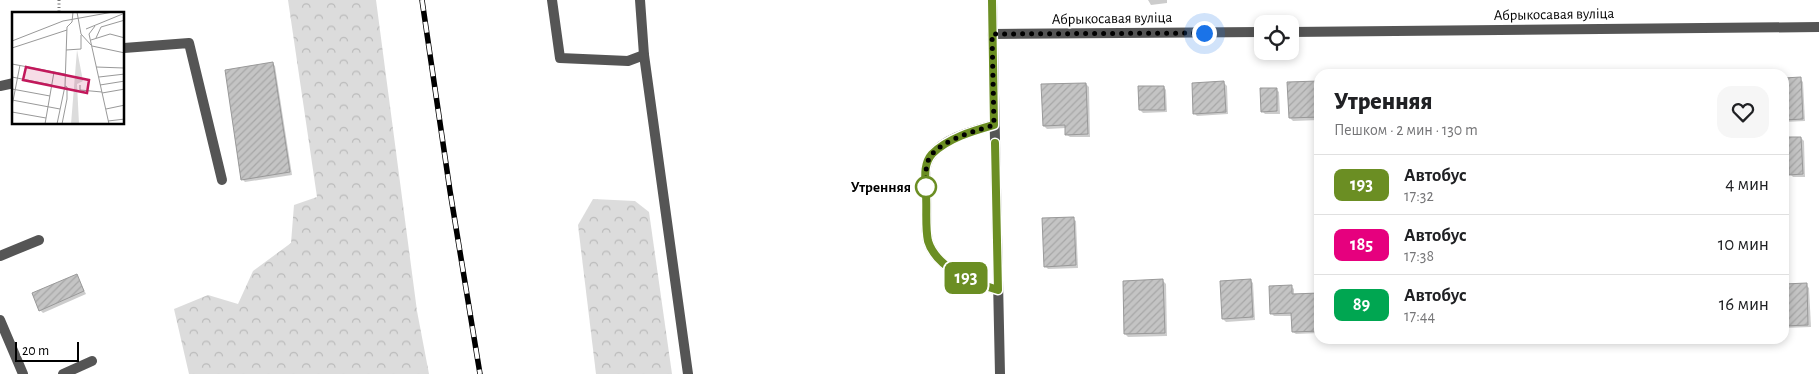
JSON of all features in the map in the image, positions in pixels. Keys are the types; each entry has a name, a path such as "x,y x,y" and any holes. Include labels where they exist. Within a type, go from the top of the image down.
{"street":[{"path":"552,0 560,58 628,61 644,55"},
{"path":"640,0 644,55 688,374"},
{"path":"992,0 1000,374"},
{"name":"Абрыкосавая вуліца","path":"1299,32 1819,27"},
{"name":"Абрыкосавая вуліца","path":"992,34 1254,32"},
{"path":"125,48 189,43 222,180"},
{"path":"994,125 963,135 942,146 930,157 926,171 928,238 932,249 944,263 956,272 998,290"},
{"path":"0,256 39,240"},
{"path":"0,320 23,374"},
{"path":"63,374 92,362"}],"green space":[{"path":"288,0 376,0 417,311 429,374 189,374 174,309 208,295 238,304 253,271 291,243 294,205 317,197"},
{"path":"593,199 635,201 649,212 672,374 596,374 578,225"}],"building":[{"path":"273,62 290,172 241,180 225,70"},
{"path":"1801,77 1803,119 1789,120 1789,78"},
{"path":"1224,81 1226,112 1193,114 1192,83"},
{"path":"1314,81 1314,117 1289,118 1287,82"},
{"path":"1086,83 1088,134 1065,135 1065,125 1043,126 1041,84"},
{"path":"1138,86 1164,86 1165,110 1139,110"},
{"path":"1260,88 1277,88 1277,111 1261,112"},
{"path":"1789,137 1801,137 1803,174 1789,175"},
{"path":"1074,217 1076,265 1044,267 1042,218"},
{"path":"77,274 84,291 39,311 32,293"},
{"path":"1163,279 1165,333 1124,334 1123,281"},
{"path":"1251,279 1253,317 1222,319 1220,281"},
{"path":"1807,283 1808,325 1789,326 1789,284"},
{"path":"1292,285 1292,294 1314,293 1314,331 1292,332 1291,313 1270,314 1269,286"}],"railway":[{"path":"422,0 450,191 480,374"}],"bus line":[{"name":"193","path":"992,0 994,125 963,135 942,146 928,160 926,171 928,238 930,246 944,263 956,272 966,278 998,290 995,143"}],"place":[{"name":"Утренняя","path":"926,187"}],"route":[{"path":"926,187 926,167 932,154 952,140 994,125 992,34 1204,33"}]}
